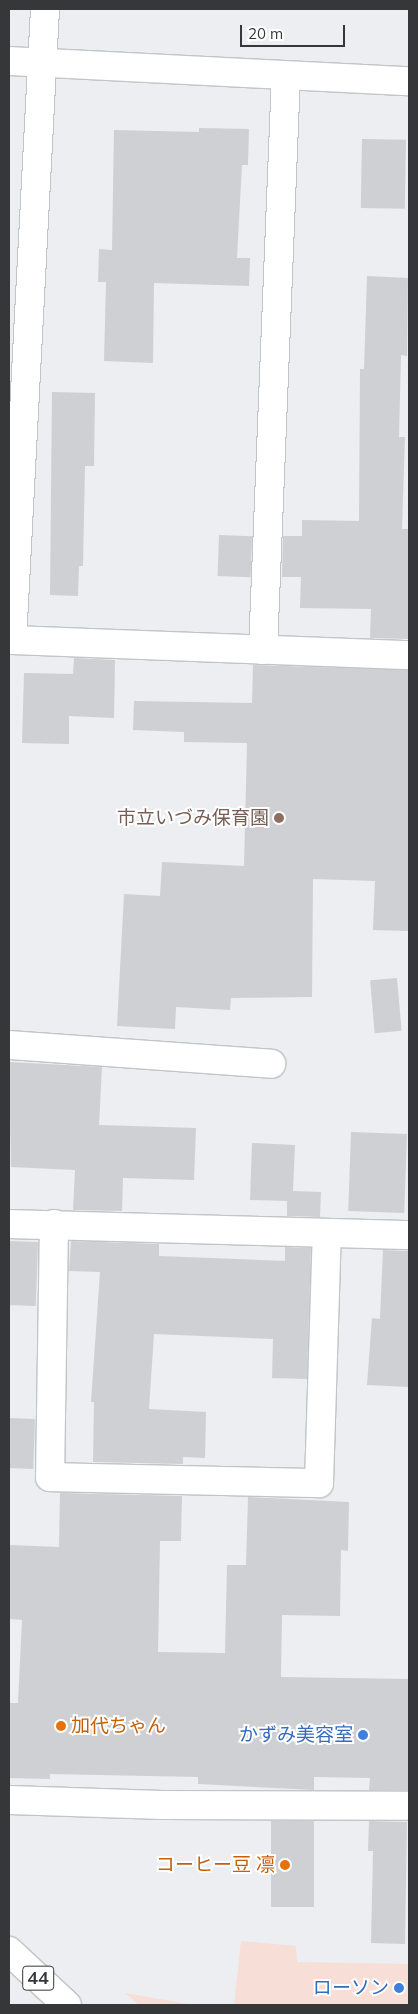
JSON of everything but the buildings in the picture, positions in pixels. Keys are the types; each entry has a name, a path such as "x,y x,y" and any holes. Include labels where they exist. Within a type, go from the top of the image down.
{"street":[{"path":"45,9 12,640 409,655"},
{"path":"9,61 409,81"},
{"path":"263,650 286,74"},
{"path":"9,1045 271,1064"},
{"path":"9,1224 409,1235"},
{"path":"54,1224 50,1477 319,1483 327,1234"},
{"path":"9,1800 162,1805 409,1806"},
{"name":"44","path":"9,1952 67,2005"}],"shaded area":[{"path":"241,1941 296,1946 297,1962 409,1964 409,2005 234,2005"},
{"path":"125,1993 194,2005 139,2005"}],"place":[{"name":"市立いづみ保育園","path":"279,818"},
{"name":"加代ちゃん","path":"61,1726"},
{"name":"かずみ美容室","path":"363,1735"},
{"name":"コーヒー豆 凛","path":"285,1865"},
{"name":"ローソン","path":"399,1988"}]}
